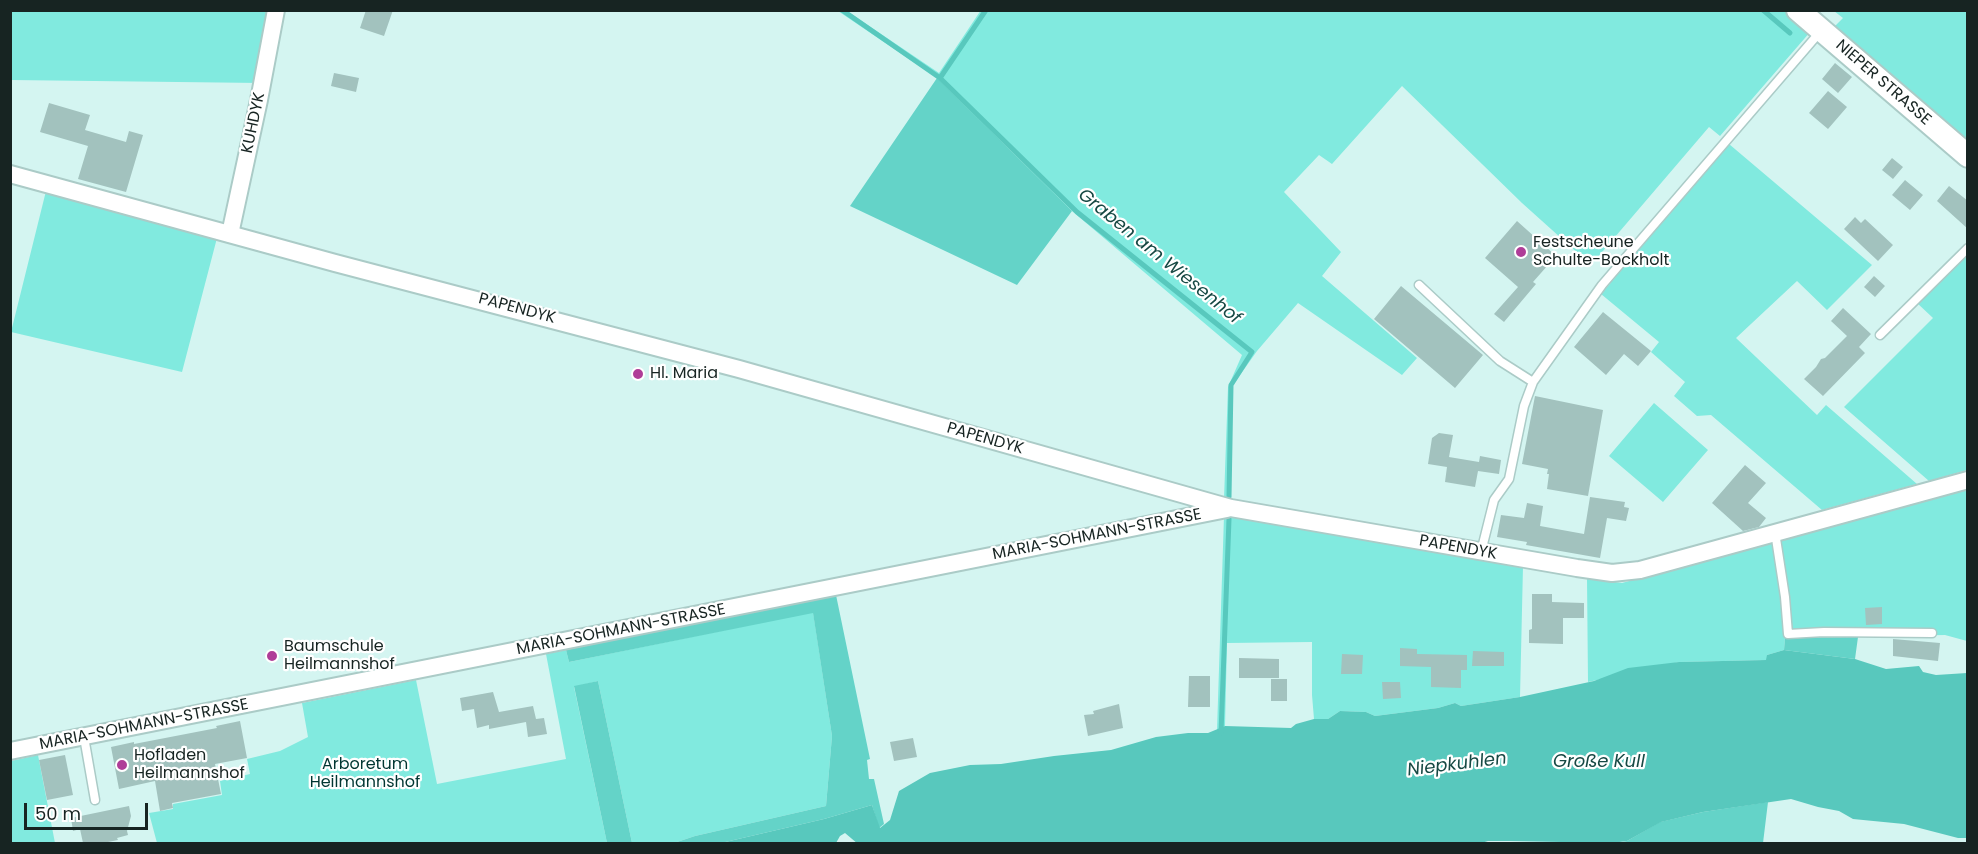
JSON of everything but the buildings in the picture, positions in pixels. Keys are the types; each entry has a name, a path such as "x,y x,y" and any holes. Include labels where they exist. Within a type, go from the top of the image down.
{"main road":[{"name":"NIEPER STRASSE","path":"1798,10 1968,156"}],"street":[{"name":"KUHDYK","path":"230,234 260,100 276,10"},
{"name":"PAPENDYK","path":"10,174 739,369 1231,508 1577,568 1612,573 1640,570 1968,480"},
{"name":"MARIA-SOHMANN-STRASSE","path":"10,751 1231,508"}],"lane":[{"path":"1481,552 1494,500 1509,478 1524,406 1533,382 1602,285 1821,30"},
{"path":"1880,335 1968,248"},
{"path":"1419,285 1500,361 1533,382"},
{"path":"1775,532 1788,634 1932,633"},
{"path":"84,737 95,800"}],"green space":[{"path":"981,10 1787,10 1811,31 1720,136 1709,127 1591,265 1522,203 1402,86 1332,164 1319,155 1284,192 1341,252 1322,276 1417,358 1402,375 1298,303 1257,351 1233,385 1230,501 1224,499 1228,387 1242,355 1072,211 937,78 838,11 847,11 939,73"},
{"path":"11,11 274,11 261,83 11,80"},
{"path":"1834,11 1967,11 1967,143 1833,28 1843,18"},
{"path":"1729,144 1872,265 1827,310 1797,281 1736,338 1817,415 1826,405 1917,484 1822,510 1711,415 1697,416 1674,396 1685,382 1651,352 1659,342 1601,294"},
{"path":"46,191 217,238 182,372 11,332"},
{"path":"1967,250 1967,470 1929,481 1844,407 1933,318 1916,302"},
{"path":"1654,403 1708,450 1663,502 1609,456"},
{"path":"1967,487 1967,641 1945,635 1785,638 1784,650 1767,655 1767,660 1679,662 1588,682 1587,578 1622,583"},
{"path":"1224,516 1523,566 1520,697 1461,706 1455,703 1438,708 1375,716 1366,712 1340,711 1328,719 1314,719 1312,642 1227,643 1225,726 1217,730"},
{"name":"Arboretum Heilmannshof","path":"813,612 832,736 826,806 695,836 674,843 632,843 598,681 574,687 607,843 157,843 149,813 173,809 173,804 222,795 220,781 250,774 247,759 280,751 308,737 302,703 416,680 437,784 566,759 546,654 566,650 569,662"},
{"path":"38,755 55,843 11,843 11,761"}],"shaded area":[{"path":"937,78 1072,211 1017,285 850,206"},
{"path":"836,595 870,759 867,760 869,779 874,779 884,824 879,828 872,805 824,819 721,843 674,843 695,836 826,806 832,736 813,613 569,662 566,650"},
{"path":"1858,637 1855,659 1784,650 1785,638"},
{"path":"598,681 632,843 607,843 574,686"},
{"path":"1768,802 1763,843 1612,844 1627,841 1660,822 1703,812"}],"water":[{"name":"Große Kull","path":"1784,650 1855,659 1886,669 1919,666 1923,672 1936,675 1967,673 1967,838 1958,838 1904,824 1853,819 1839,811 1791,799 1703,812 1661,822 1627,841 1612,843 1488,841 1478,844 858,844 845,833 836,843 721,843 824,819 872,805 880,828 890,820 899,791 930,773 970,765 1001,764 1111,750 1156,737 1208,733 1225,726 1291,728 1296,724 1314,719 1328,719 1340,711 1366,712 1375,716 1438,708 1455,703 1461,706 1520,697 1594,681 1628,668 1679,662 1766,660 1767,655"}],"waterway":[{"name":"Graben am Wiesenhof","path":"842,10 940,78 1077,212 1252,352 1231,385 1229,497"},
{"path":"940,78 986,10"},
{"path":"1763,10 1790,33"},
{"name":"Graben am Wiesenhof","path":"1221,733 1229,519"}],"place":[{"name":"Festscheune Schulte-Bockholt","path":"1521,252"},
{"name":"Hl. Maria","path":"638,374"},
{"name":"Baumschule Heilmannshof","path":"272,656"},
{"name":"Hofladen Heilmannshof","path":"122,765"}],"water label":[{"name":"Niepkuhlen","path":"1457,765"}]}
